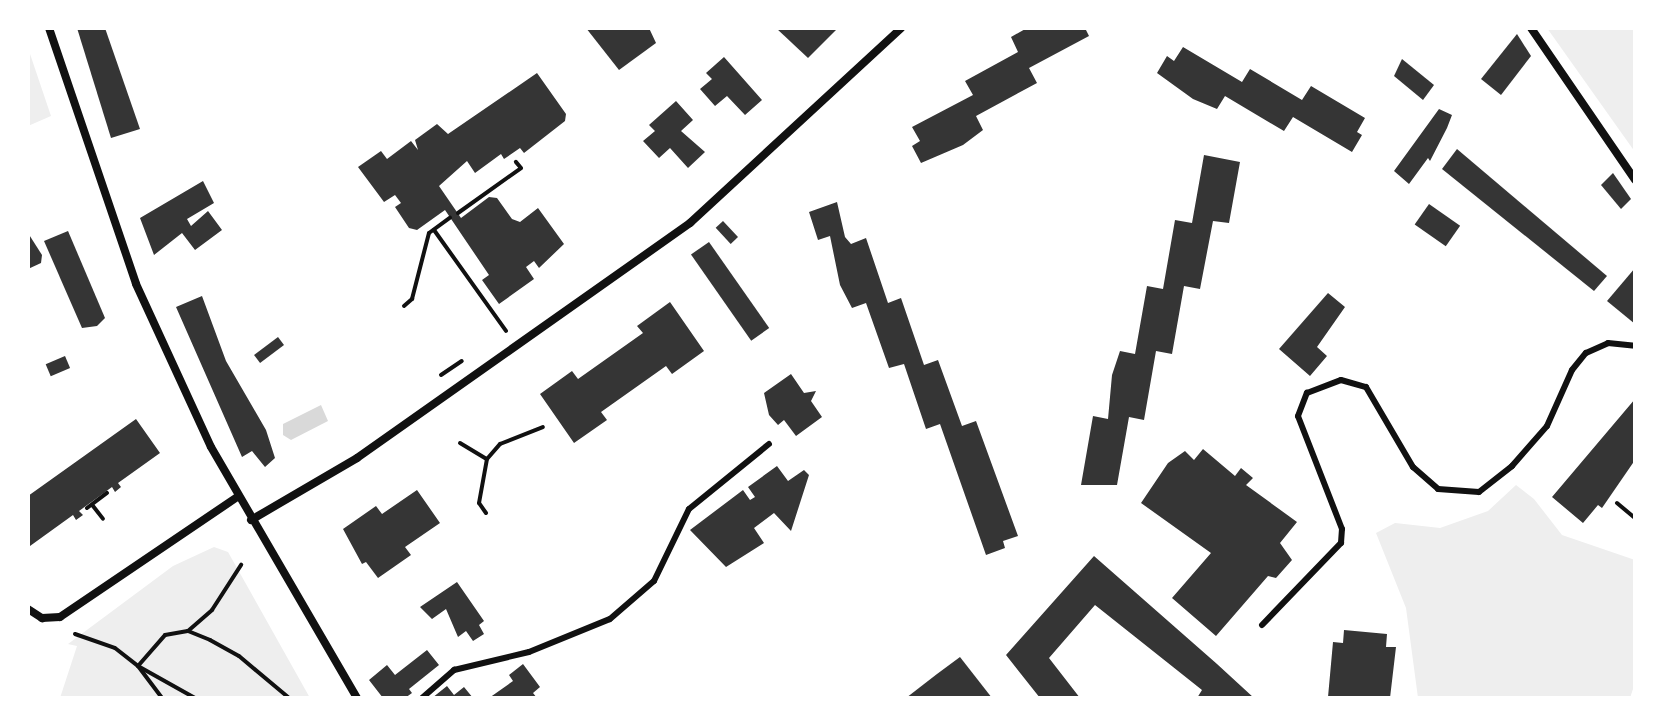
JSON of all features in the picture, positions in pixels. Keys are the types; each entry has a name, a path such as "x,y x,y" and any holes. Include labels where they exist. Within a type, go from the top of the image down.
{"street":[{"path":"49,28 136,284 237,497 357,698"},
{"path":"251,520 357,458 690,223 901,28"},
{"path":"1531,28 1635,180"},
{"path":"28,609 42,618 60,617 237,497"}],"lane":[{"path":"1262,625 1341,543 1342,529 1298,416 1307,393 1341,380 1366,387 1413,467 1438,489 1479,492 1512,466 1547,426 1572,370 1586,353 1608,343 1635,346"},
{"path":"422,698 454,670 529,652 610,619 654,581 689,509 769,444"}],"path":[{"path":"458,213 521,168 516,162"},
{"path":"404,306 412,299 434,230 450,218"},
{"path":"434,230 507,331 495,338"},
{"path":"441,375 473,353"},
{"path":"486,513 479,503 487,459 500,444 543,427"},
{"path":"460,443 487,459"},
{"path":"87,508 107,493"},
{"path":"1617,503 1635,518"},
{"path":"93,506 103,519"},
{"path":"138,666 165,635 188,631 212,610 241,565"},
{"path":"188,631 239,656 289,698"},
{"path":"75,634 115,648 138,666 195,698"},
{"path":"138,666 162,698"}],"shaded area":[{"path":"1547,28 1635,28 1635,152"},
{"path":"28,48 51,116 28,126"},
{"path":"321,405 328,421 291,440 283,435 283,424"},
{"path":"1516,485 1534,499 1562,535 1635,560 1635,683 1630,698 1418,698 1406,608 1376,533 1395,523 1440,528 1488,511"},
{"path":"214,547 228,552 310,698 60,698 77,646 68,644 173,566"}],"building":[{"path":"77,28 105,28 140,129 111,138"},
{"path":"586,28 649,28 656,43 619,70"},
{"path":"776,28 838,28 808,58"},
{"path":"1027,28 1085,28 1089,36 1029,68 1037,83 976,116 983,130 963,145 921,163 912,146 920,141 912,127 973,95 965,81 1018,52 1011,37"},
{"path":"1517,34 1531,56 1501,95 1481,79"},
{"path":"1183,47 1242,82 1250,69 1302,100 1311,86 1365,118 1357,132 1362,135 1352,152 1293,117 1284,131 1225,96 1217,109 1193,99 1157,73 1167,56 1174,61"},
{"path":"724,57 762,100 745,115 727,96 715,106 700,89 712,79 706,73"},
{"path":"1402,59 1434,85 1423,100 1394,76"},
{"path":"537,73 566,114 565,121 524,153 520,148 504,159 501,154 475,173 467,161 439,186 461,218 489,197 497,198 512,219 520,222 538,208 564,244 539,268 534,261 526,267 534,279 499,304 482,280 489,275 445,210 417,230 409,228 395,207 401,203 395,195 384,202 358,167 381,151 387,159 411,141 418,150 415,140 437,124 448,134"},
{"path":"676,101 693,120 681,131 705,152 688,168 670,148 659,158 643,141 655,131 649,125"},
{"path":"1439,109 1452,115 1447,128 1430,161 1428,158 1409,184 1394,171"},
{"path":"1457,149 1607,276 1594,291 1442,169"},
{"path":"1204,155 1240,162 1229,223 1213,221 1200,289 1184,286 1172,354 1156,351 1144,420 1129,417 1117,485 1081,485 1093,416 1108,419 1112,375 1120,351 1135,354 1147,286 1163,289 1175,220 1192,223"},
{"path":"1613,173 1631,199 1621,209 1601,185"},
{"path":"203,181 214,203 187,219 191,226 208,211 222,230 195,250 182,233 154,255 140,218"},
{"path":"837,202 845,237 851,244 866,238 888,303 901,298 924,365 938,360 962,426 976,421 1018,536 1003,541 1005,548 986,555 940,424 926,429 904,364 889,368 866,303 852,308 840,285 830,236 818,240 809,212"},
{"path":"1429,204 1460,226 1446,246 1415,224"},
{"path":"723,221 738,237 731,244 716,228"},
{"path":"68,231 105,318 97,326 82,328 44,241"},
{"path":"28,233 42,255 41,263 28,269"},
{"path":"709,242 769,328 751,341 691,255"},
{"path":"1635,268 1635,324 1607,301"},
{"path":"1328,293 1345,307 1317,347 1327,356 1310,376 1279,349"},
{"path":"202,296 226,361 266,430 275,458 265,467 252,451 242,457 176,307"},
{"path":"670,302 704,351 672,374 666,366 601,412 607,420 574,443 540,394 572,371 578,379 643,333 637,326"},
{"path":"278,337 284,345 260,363 254,355"},
{"path":"65,356 70,368 51,376 46,364"},
{"path":"791,374 804,393 816,391 811,401 822,417 796,436 784,420 778,425 769,415 764,393"},
{"path":"1635,399 1635,460 1602,508 1598,505 1583,523 1552,497"},
{"path":"136,419 160,453 118,483 121,487 115,492 112,487 79,511 83,515 76,520 73,515 30,546 28,496"},
{"path":"1203,449 1235,476 1241,468 1253,478 1246,485 1297,522 1280,543 1292,560 1276,578 1268,576 1216,636 1172,598 1211,553 1141,503 1168,463 1185,451 1194,460"},
{"path":"777,466 788,481 804,470 809,475 791,531 774,513 754,528 764,543 726,567 690,530 743,490 750,500 755,497 748,487"},
{"path":"417,490 440,523 405,547 411,555 378,578 366,562 362,564 343,529 376,506 382,514"},
{"path":"1094,556 1254,698 1197,698 1202,690 1095,605 1049,658 1080,698 1040,698 1006,655"},
{"path":"457,582 484,621 479,625 484,634 473,641 466,631 458,637 446,609 432,619 420,607"},
{"path":"1344,630 1387,634 1386,647 1396,647 1390,698 1328,697 1333,642 1343,643"},
{"path":"427,650 439,665 409,689 412,693 405,698 383,698 369,680 387,665 395,675"},
{"path":"960,657 992,698 906,698 937,674"},
{"path":"523,664 540,687 533,693 537,698 489,698 513,681 509,675"},
{"path":"447,686 454,695 464,687 473,698 432,698"}]}
